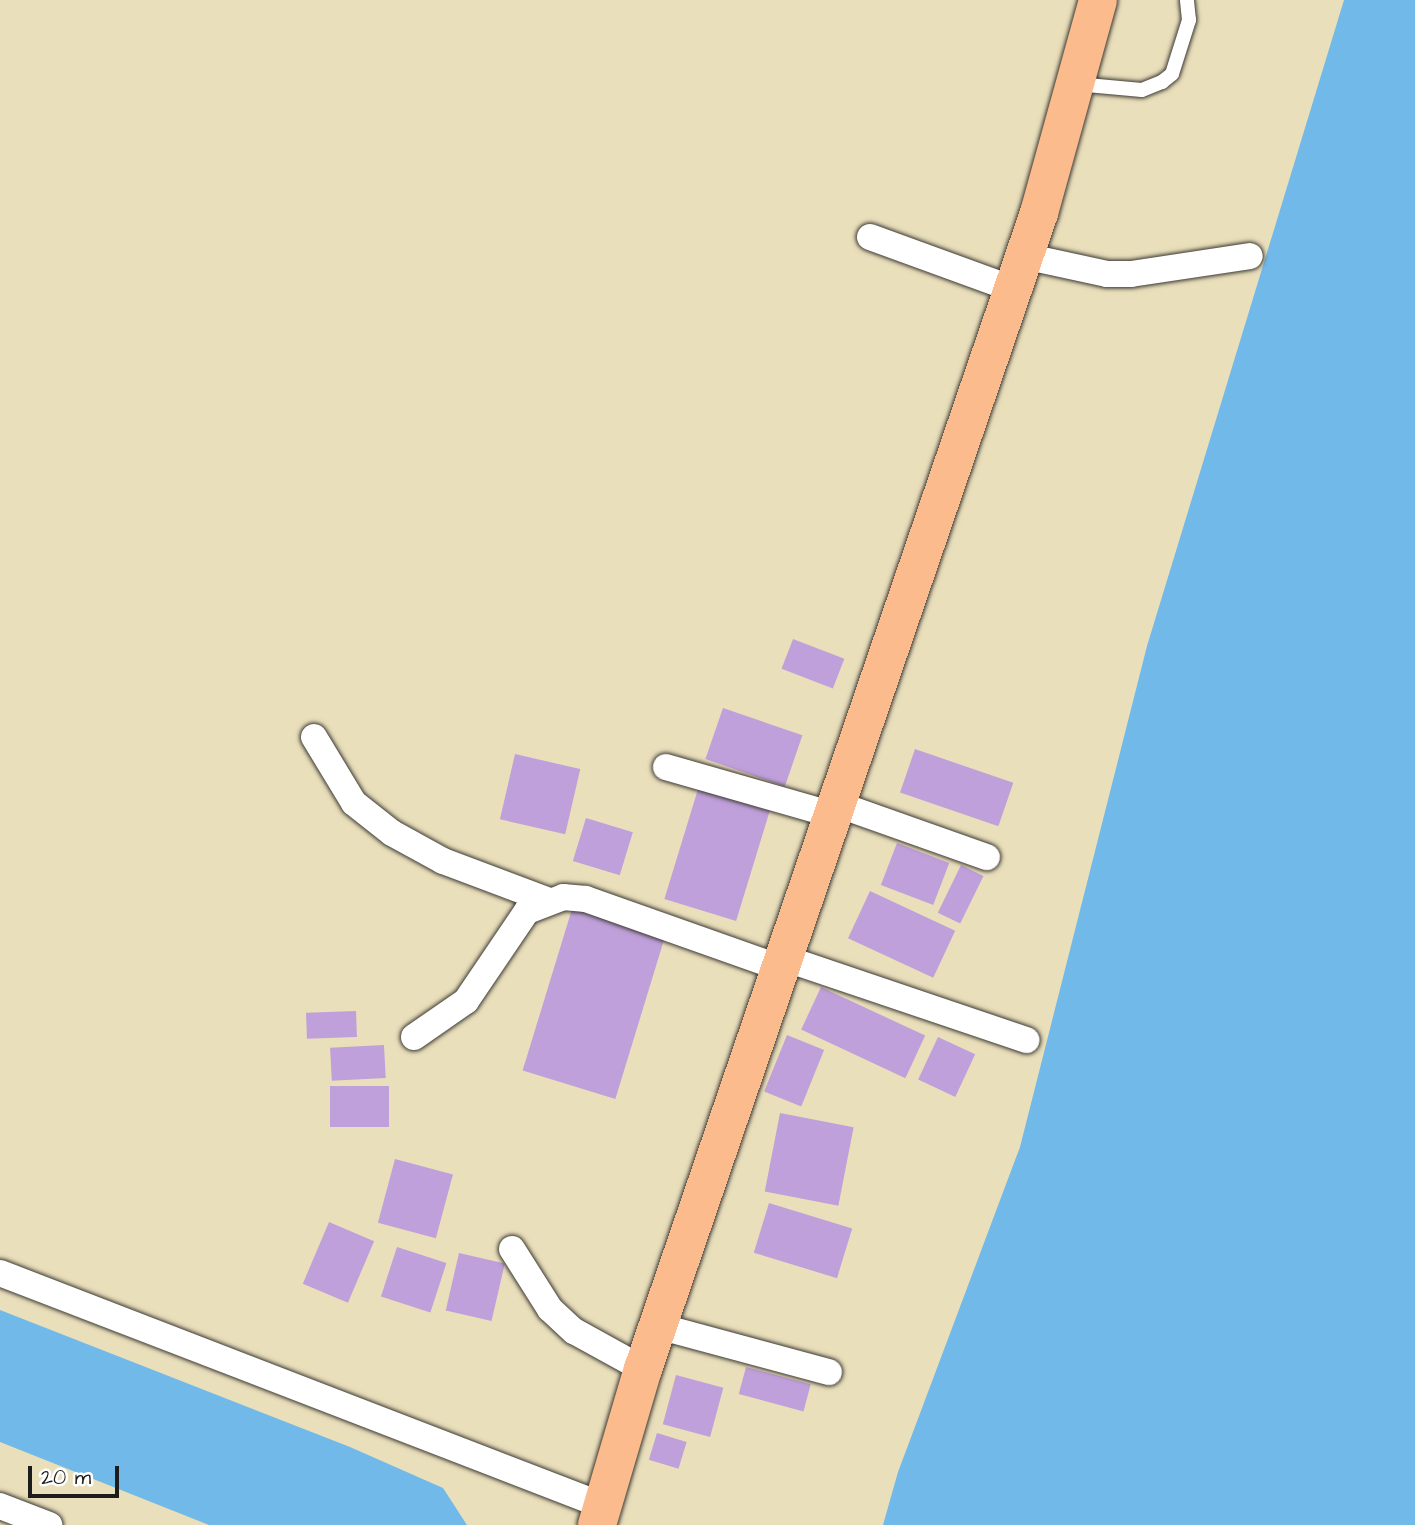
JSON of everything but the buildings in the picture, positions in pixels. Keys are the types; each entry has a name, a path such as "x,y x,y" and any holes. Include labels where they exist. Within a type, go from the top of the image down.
{"highway":[{"path":"600,1516 643,1369 1019,273 1098,0"}],"street":[{"path":"870,237 1019,273 1131,274 1250,256"},
{"path":"314,737 354,803 392,833 443,861 547,900 586,900 1026,1041"},
{"path":"666,768 835,810 987,857"},
{"path":"414,1037 467,1001 527,911 547,900"},
{"path":"512,1249 550,1309 574,1331 643,1369"},
{"path":"0,1273 600,1516"},
{"path":"658,1326 828,1372"},
{"path":"0,1506 49,1525"}],"lane":[{"path":"1075,83 1142,90 1162,82 1172,74 1189,20 1187,0"}],"water":[{"path":"1344,0 1415,0 1415,1525 883,1525 898,1472 1020,1147 1147,646"},
{"path":"0,1310 350,1447 443,1488 467,1525 209,1525 0,1442"}]}
